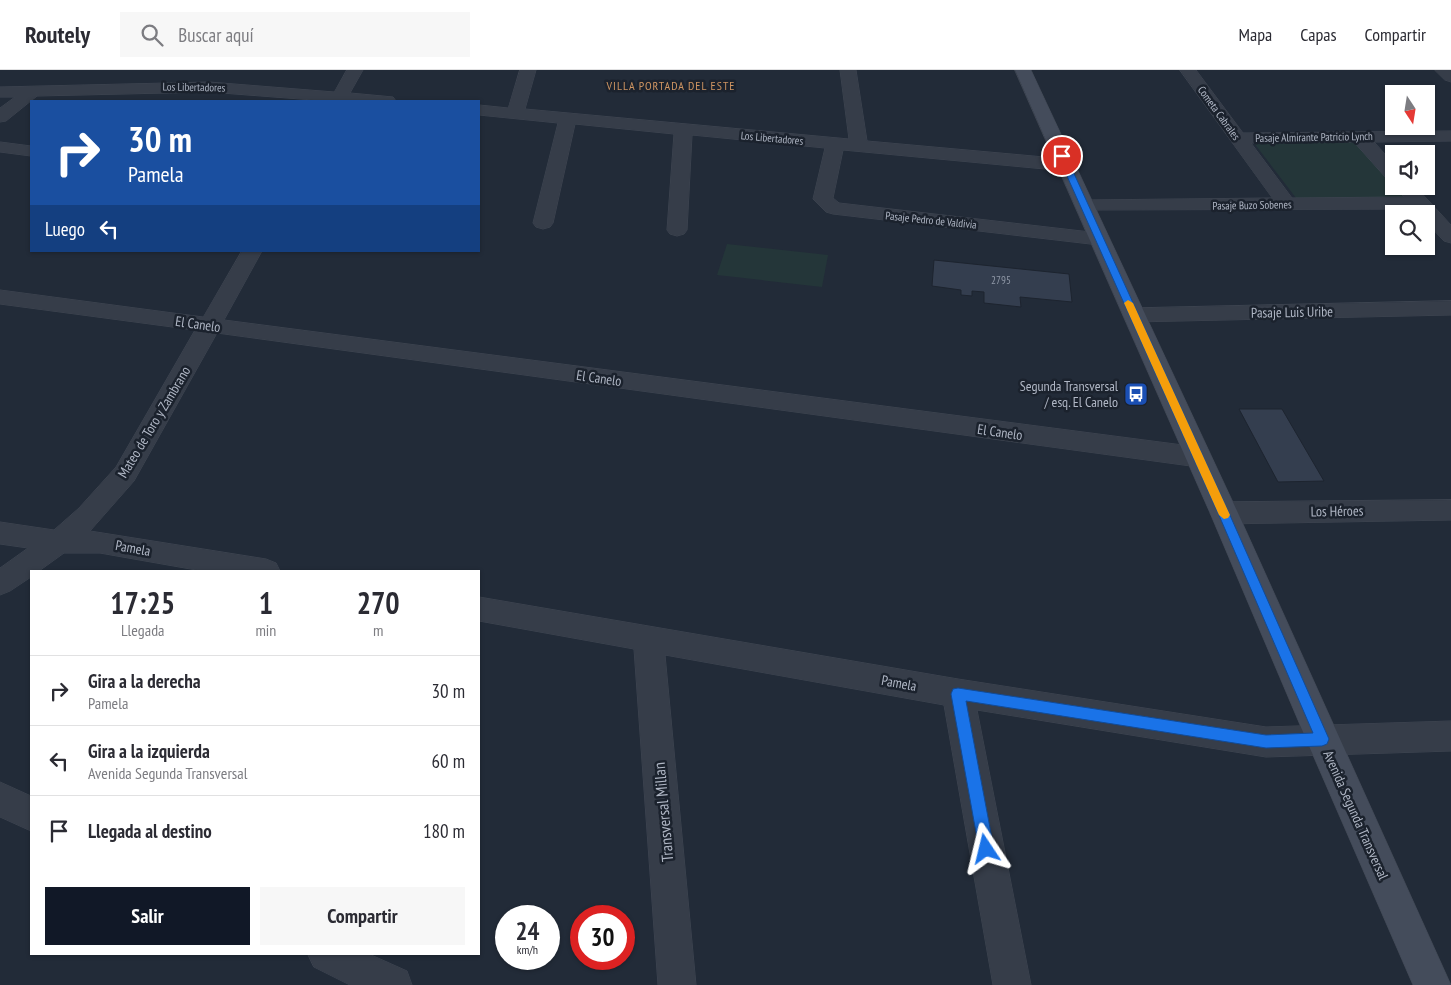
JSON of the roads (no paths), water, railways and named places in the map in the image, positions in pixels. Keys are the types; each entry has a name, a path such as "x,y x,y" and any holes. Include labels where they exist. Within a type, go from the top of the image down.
{"main road":[{"name":"Avenida Segunda Transversal","path":"1023,70 1224,513 1322,739 1433,985"}],"street":[{"path":"338,99 355,70"},
{"path":"515,113 528,70"},
{"path":"848,70 859,146"},
{"name":"Cometa Cabrales","path":"1188,70 1286,204"},
{"path":"1443,70 1451,77"},
{"name":"Los Libertadores","path":"0,92 208,87 362,100"},
{"path":"0,117 34,90"},
{"name":"Los Libertadores","path":"480,110 1066,165"},
{"path":"543,223 568,118"},
{"path":"677,230 683,129"},
{"name":"Pasaje Almirante Patricio Lynch","path":"1238,138 1451,136"},
{"path":"1359,137 1385,165"},
{"name":"Pasaje Pedro de Valdivia","path":"835,144 823,199 833,208 1099,238"},
{"path":"0,147 30,151"},
{"path":"1412,195 1451,237"},
{"name":"Pasaje Buzo Sobenes","path":"1085,206 1420,203"},
{"name":"Mateo de Toro y Zambrano","path":"0,583 59,542 89,516 125,474 251,252"},
{"name":"El Canelo","path":"0,297 1198,457"},
{"name":"Pasaje Luis Uribe","path":"1134,314 1451,308"},
{"name":"Los Héroes","path":"1224,513 1451,510"},
{"name":"Pamela","path":"0,533 59,542 100,542 260,570"},
{"name":"Pamela","path":"480,609 958,694 1266,742 1451,736"},
{"name":"Transversal Millan","path":"648,639 677,985"},
{"path":"958,694 1012,985"},
{"path":"0,799 30,814"},
{"path":"329,955 393,985"}],"place":[{"name":"Segunda Transversal / esq. El Canelo","path":"1136,394"}],"district":[{"name":"VILLA PORTADA DEL ESTE","path":"671,86"}]}
